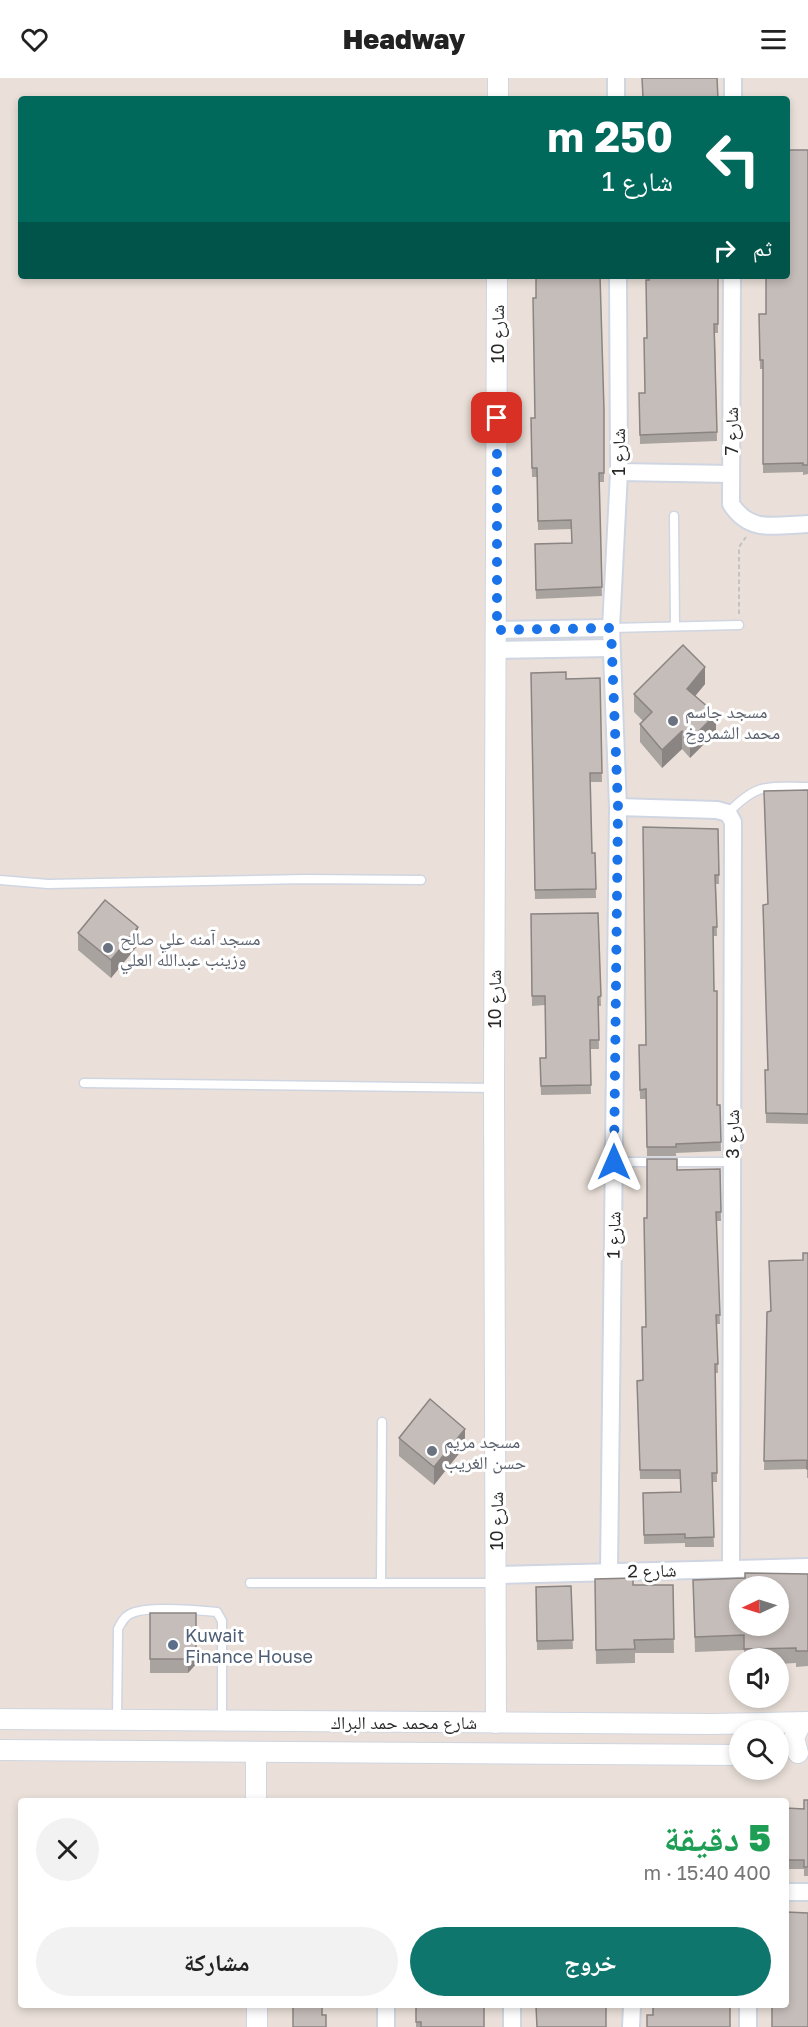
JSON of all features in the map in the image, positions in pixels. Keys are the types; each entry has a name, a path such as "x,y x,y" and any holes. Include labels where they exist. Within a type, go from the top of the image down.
{"street":[{"path":"498,78 498,96"},
{"path":"616,78 616,96"},
{"path":"733,78 733,96"},
{"name":"شارع 10","path":"496,1723 494,1088 497,279"},
{"name":"شارع 1","path":"609,1571 618,807 611,628 619,472 618,279"},
{"name":"شارع 7","path":"619,472 731,474 732,279"},
{"path":"731,474 731,504 739,517 753,525 808,524"},
{"path":"496,640 611,628"},
{"path":"496,640 611,648"},
{"path":"618,807 728,813"},
{"name":"شارع 3","path":"728,813 733,822 731,1568"},
{"name":"شارع 2","path":"496,1579 609,1571 808,1567"},
{"name":"شارع محمد حمد البراك","path":"0,1719 804,1723"},
{"path":"148,1720 140,1724 137,1734 140,1744 148,1750"},
{"path":"803,1753 794,1738 804,1723"},
{"path":"711,1724 719,1733 720,1739 712,1755"},
{"name":"شارع محمد حمد البراك","path":"0,1750 729,1755"},
{"path":"256,1753 256,1798"},
{"path":"789,1892 808,1892"},
{"path":"257,2008 257,2027"},
{"path":"386,2008 386,2027"},
{"path":"512,2008 512,2027"},
{"path":"631,2027 632,2008"},
{"path":"748,2008 748,2027"}],"lane":[{"path":"674,516 675,626"},
{"path":"611,628 739,626"},
{"path":"728,813 752,790 808,787"},
{"path":"0,880 48,884 306,879 421,880"},
{"path":"84,1083 494,1088"},
{"path":"614,1162 732,1162"},
{"path":"381,1583 382,1422"},
{"path":"250,1583 381,1583 496,1579"},
{"path":"117,1720 118,1629 125,1616 140,1611 187,1611 217,1612 222,1621 222,1721"}],"path":[{"path":"739,626 739,547 753,525"}],"building":[{"path":"642,78 717,78 718,96 643,96"},
{"path":"790,150 808,150 808,465 803,465 803,463 763,464 763,360 760,360 759,314 766,314 766,279 790,279"},
{"path":"536,279 600,279 604,410 604,473 599,473 602,587 536,590 535,544 572,543 571,520 538,521 537,468 532,468 531,418 535,418 533,298 536,298"},
{"path":"718,279 718,324 714,324 717,432 640,435 639,393 645,393 646,280"},
{"name":"مسجد جاسم محمد الشمروخ","path":"683,645 705,667 687,689 716,714 690,740 682,731 662,750 640,724 652,712 634,694"},
{"path":"566,672 566,679 600,678 602,773 590,773 592,853 595,853 596,889 535,890 531,673"},
{"path":"808,790 808,1114 766,1113 765,1070 768,1070 763,905 768,904 764,791"},
{"path":"643,827 718,829 719,875 715,875 717,927 713,927 714,991 717,991 717,1105 720,1105 721,1142 676,1144 676,1147 647,1147 646,1089 640,1090 639,1045 646,1045"},
{"path":"105,900 138,927 111,960 78,933"},
{"path":"598,913 601,996 598,997 599,1040 590,1040 591,1085 541,1086 540,1058 546,1058 545,996 532,996 531,914"},
{"path":"647,1159 677,1159 677,1170 720,1169 721,1212 716,1212 720,1315 716,1315 717,1473 712,1473 714,1537 685,1538 685,1534 644,1535 643,1493 681,1492 680,1470 640,1470 637,1381 643,1380 642,1327 646,1327 644,1218 647,1218"},
{"path":"803,1253 808,1253 808,1469 807,1460 764,1461 767,1312 771,1311 769,1261 803,1260"},
{"path":"430,1399 465,1429 434,1467 399,1438"},
{"path":"745,1573 808,1574 808,1651 796,1651 796,1648 744,1648 744,1636 789,1636 789,1576 745,1576"},
{"path":"633,1578 633,1585 673,1585 674,1639 634,1640 635,1649 596,1650 595,1579"},
{"path":"729,1579 729,1636 695,1637 693,1580"},
{"path":"571,1586 573,1640 537,1641 536,1587"},
{"name":"Kuwait Finance House","path":"150,1613 196,1613 196,1650 188,1659 150,1659"},
{"path":"804,1800 808,1800 808,1867 804,1867 804,1860 789,1860 789,1808 804,1809"},
{"path":"789,1912 808,1913 808,2027 772,2027 772,2008 789,2008"},
{"path":"293,2008 322,2008 322,2015 326,2015 326,2027 293,2027"},
{"path":"416,2008 484,2008 484,2027 421,2027 421,2022 416,2022"},
{"path":"536,2008 606,2008 606,2027 537,2027"},
{"path":"653,2008 730,2008 730,2027 647,2027 647,2015 653,2015"}],"place":[{"name":"مسجد جاسم محمد الشمروخ","path":"673,721"},
{"name":"مسجد آمنه علي صالح وزينب عبدالله العلي","path":"108,948"},
{"name":"مسجد مريم حسن الغريب","path":"432,1451"},
{"name":"Kuwait Finance House","path":"173,1645"}],"route":[{"path":"497,418 497,630 611,628 618,807 614,1162"}]}
